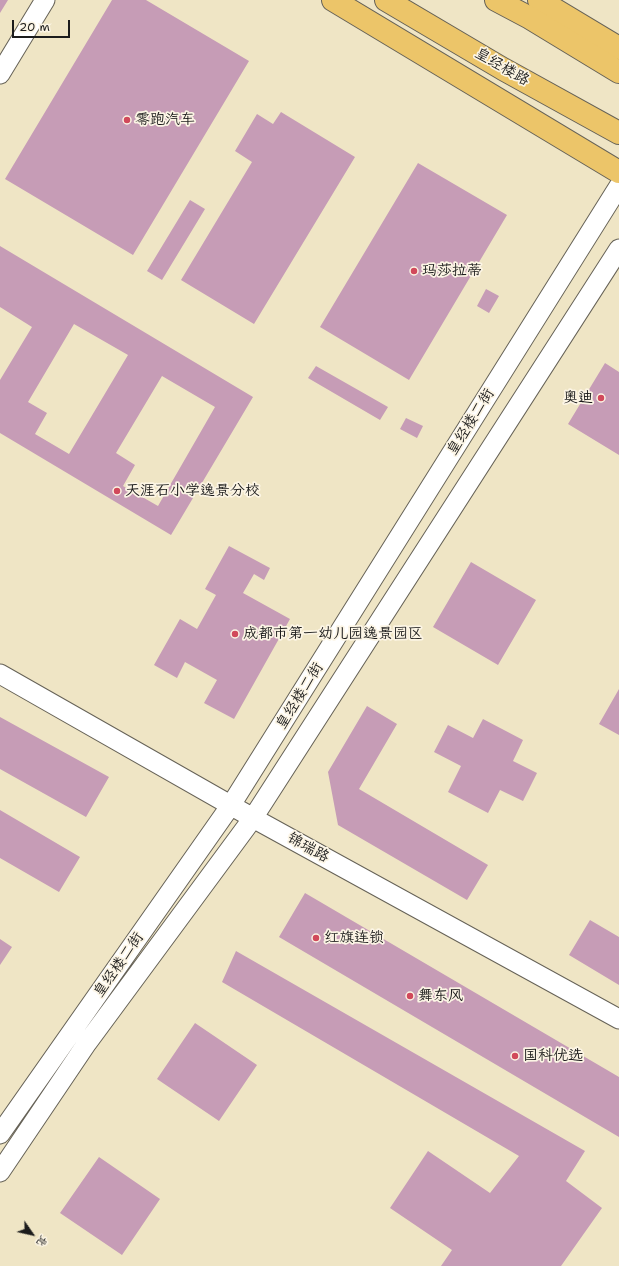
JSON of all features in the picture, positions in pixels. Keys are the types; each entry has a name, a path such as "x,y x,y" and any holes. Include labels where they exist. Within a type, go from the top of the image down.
{"main road":[{"path":"333,0 619,172"},
{"name":"皇经楼路","path":"386,0 619,133"},
{"path":"496,0 535,9 619,72"},
{"path":"506,0 535,9 619,48"}],"street":[{"path":"0,74 45,0"},
{"name":"皇经楼二街","path":"0,1134 231,805 619,186"},
{"name":"皇经楼二街","path":"0,1172 88,1043 253,818 619,249"},
{"name":"锦瑞路","path":"0,674 253,818 619,1019"}],"building":[{"path":"0,0 8,0 0,13"},
{"name":"零跑汽车","path":"112,0 146,0 249,61 133,255 5,179"},
{"path":"281,112 355,157 254,324 181,280 252,162 235,151 257,114 273,124"},
{"name":"玛莎拉蒂","path":"418,163 507,215 409,380 320,327"},
{"path":"190,200 205,209 162,280 147,271"},
{"path":"0,246 253,397 171,535 0,433 0,380 32,327 0,307","holes":["74,324 128,355 69,454 35,434 47,413 28,402","162,376 215,407 158,506 123,486 135,465 116,453"]},
{"path":"486,289 499,296 489,313 477,306"},
{"name":"奥迪","path":"605,363 619,372 619,455 568,424"},
{"path":"316,366 388,407 380,420 308,378"},
{"path":"406,418 423,426 417,438 400,429"},
{"path":"229,546 270,568 264,580 254,574 243,593 290,619 234,719 204,703 217,680 185,662 177,678 154,665 180,619 197,629 216,595 205,589"},
{"path":"471,562 536,600 498,665 433,627"},
{"path":"619,689 619,735 599,724"},
{"path":"367,706 397,724 359,789 488,865 467,900 338,825 328,772"},
{"path":"0,717 109,777 86,817 0,769"},
{"path":"483,719 523,740 513,761 537,773 523,801 500,790 488,813 448,792 461,766 434,752 448,725 473,738"},
{"path":"0,810 80,857 59,892 0,858"},
{"path":"305,893 619,1077 619,1137 279,937"},
{"path":"590,920 619,937 619,985 569,955"},
{"path":"0,939 12,947 0,965"},
{"path":"236,951 585,1151 566,1181 602,1208 561,1266 441,1266 452,1250 390,1208 428,1151 490,1193 519,1156 222,982"},
{"path":"195,1023 257,1065 219,1121 157,1079"},
{"path":"99,1157 160,1199 122,1255 60,1213"}],"place":[{"name":"零跑汽车","path":"127,120"},
{"name":"玛莎拉蒂","path":"414,271"},
{"name":"奥迪","path":"601,398"},
{"name":"天涯石小学逸景分校","path":"117,491"},
{"name":"成都市第一幼儿园逸景园区","path":"235,634"},
{"name":"红旗连锁","path":"316,938"},
{"name":"舞东风","path":"410,996"},
{"name":"国科优选","path":"515,1056"}]}
